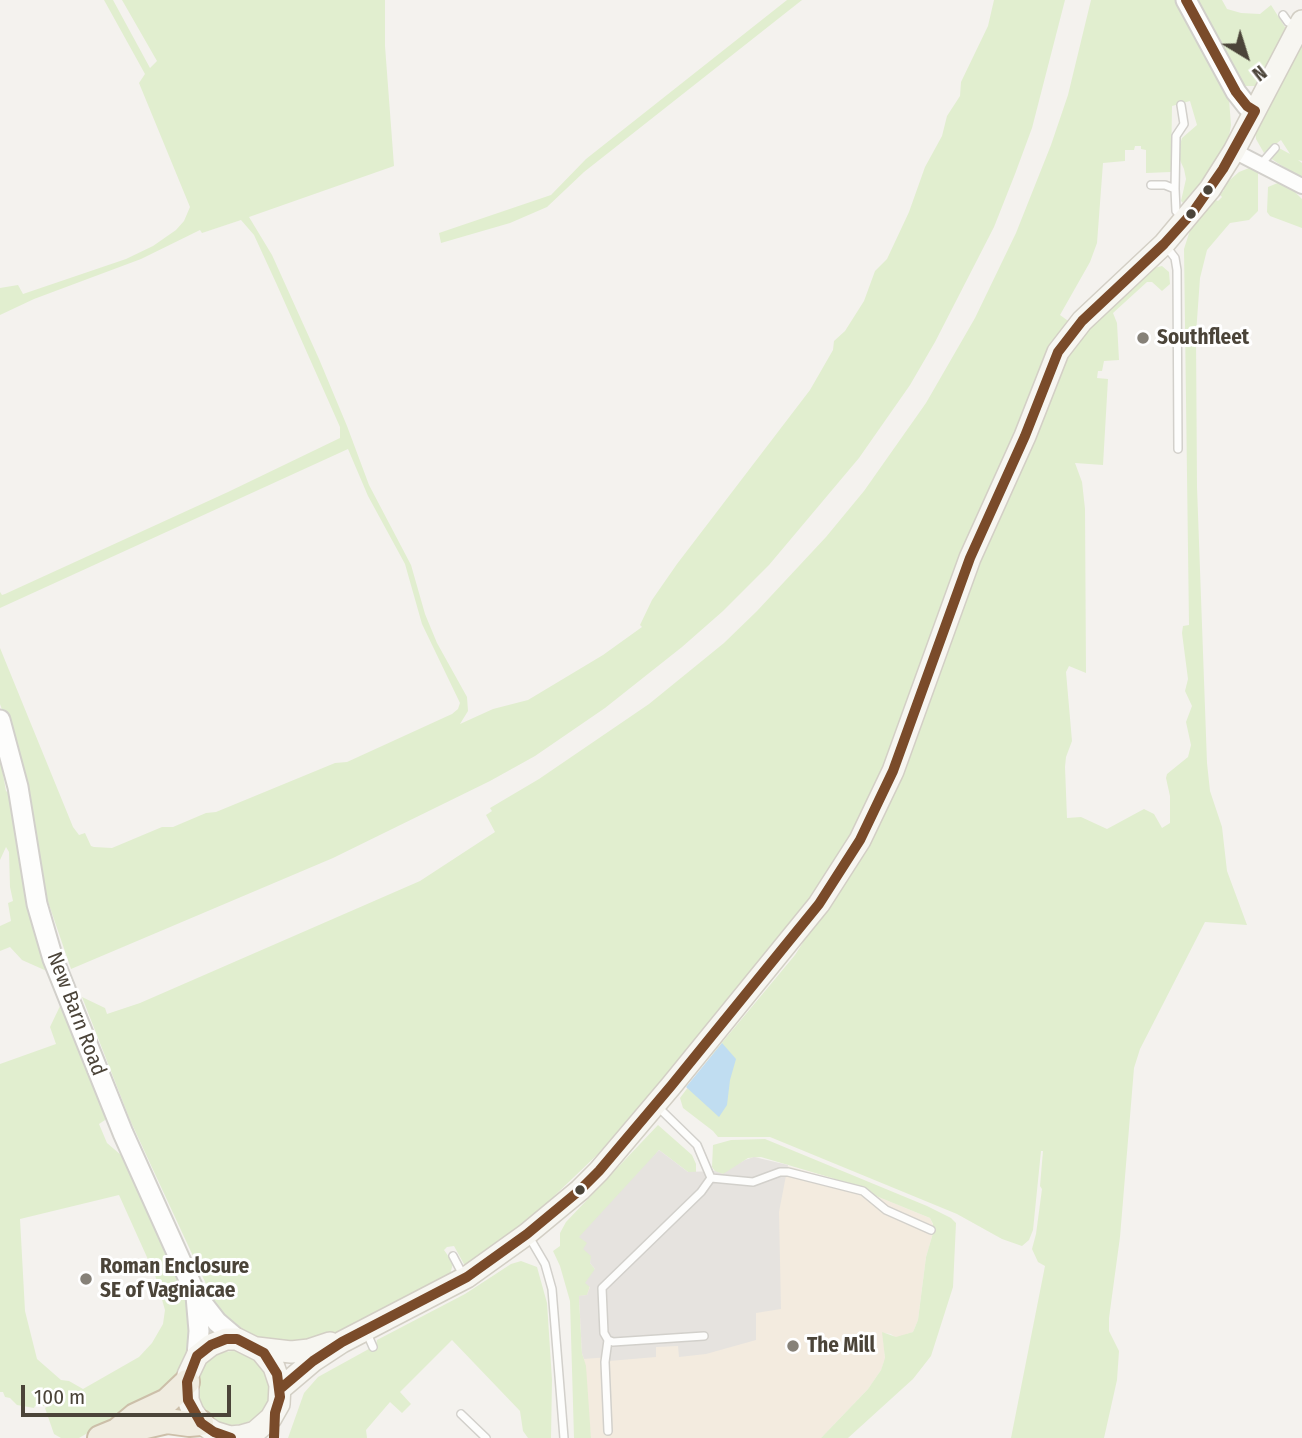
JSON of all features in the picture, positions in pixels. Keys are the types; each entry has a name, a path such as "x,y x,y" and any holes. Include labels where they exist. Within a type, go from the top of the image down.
{"highway":[{"path":"104,1436 169,1399 187,1382"},
{"path":"104,1436 167,1421 201,1423"}],"main road":[{"path":"275,1413 255,1432 245,1436 231,1437 214,1432 201,1423 188,1400 187,1382 197,1356 211,1345 226,1339 237,1339 257,1348 291,1352 369,1339 527,1234 599,1171 819,904 865,830 893,771 970,558 1028,427 1056,355 1066,339 1164,244 1210,190 1255,111 1295,21"},
{"path":"280,1389 313,1361 342,1342"},
{"path":"257,1348 272,1363 280,1389 274,1438"}],"street":[{"path":"1186,0 1236,92 1247,106 1255,111"},
{"path":"1234,150 1302,186"},
{"name":"New Barn Road","path":"0,720 18,787 37,904 53,959 123,1133 196,1295 217,1322 237,1339"},
{"name":"New Barn Road","path":"196,1295 199,1331 197,1356"}],"lane":[{"path":"1181,105 1184,124 1176,135 1175,189 1176,210 1185,221"},
{"path":"1261,164 1275,148"},
{"path":"1151,185 1164,185 1175,189"},
{"path":"1164,244 1175,258 1177,270 1178,449"},
{"path":"655,1104 697,1145 711,1178"},
{"path":"711,1178 753,1182 780,1172 788,1172 863,1191 886,1210 931,1230"},
{"path":"608,1431 605,1362 608,1340 604,1333 602,1288 696,1197 711,1178"},
{"path":"527,1234 545,1264 552,1289 565,1437"},
{"path":"453,1255 464,1278"},
{"path":"608,1340 704,1336"},
{"path":"461,1414 486,1438"}],"shaded area":[{"path":"659,1150 688,1172 715,1171 723,1174 754,1157 788,1165 779,1212 781,1309 756,1313 756,1340 706,1354 679,1357 678,1346 656,1347 656,1357 609,1361 609,1357 584,1359 579,1296 587,1295 590,1287 585,1283 595,1269 590,1263 591,1256 583,1249 587,1243 579,1237"},
{"path":"754,1157 832,1178 930,1218 934,1227 926,1257 918,1320 913,1332 896,1338 883,1333 885,1359 881,1370 868,1389 821,1438 591,1438 579,1296 688,1172 716,1173"}],"green space":[{"path":"104,0 113,0 150,68 157,61 122,0 385,0 385,46 394,166 249,217 272,255 319,359 369,485 411,565 425,614 437,643 467,697 468,711 460,724 493,709 528,700 603,655 642,627 640,625 652,600 810,390 833,350 834,341 845,331 864,301 875,271 887,259 909,212 925,167 942,136 947,116 960,96 961,82 988,26 994,0 1065,0 1032,128 1015,174 994,227 935,342 910,385 859,458 769,565 723,611 605,708 535,756 490,781 333,858 71,969 45,893 24,773 0,704 0,648 73,827 79,835 85,833 94,847 112,848 162,827 173,827 206,813 216,812 335,763 347,762 452,714 460,703 422,624 405,564 368,496 348,449 0,608 0,592 5,594 340,438 340,427 277,285 254,235 241,220 202,233 200,230 141,259 34,299 0,315 0,288 18,285 23,294 126,259 153,246 176,230 184,221 190,207 139,83 145,74"},
{"path":"787,0 802,0 584,172 547,207 510,223 441,243 439,233 551,195 586,159"},
{"path":"1091,0 1179,0 1229,99 1231,125 1228,142 1187,207 1181,201 1186,179 1179,158 1179,148 1182,138 1197,125 1190,101 1172,106 1171,172 1146,173 1146,150 1141,149 1141,146 1135,146 1134,150 1125,150 1125,161 1103,163 1097,243 1090,262 1060,315 1071,323 895,753 823,892 598,1154 526,1223 465,1266 454,1246 447,1247 444,1250 453,1263 450,1275 324,1341 270,1342 231,1326 208,1300 212,1297 130,1120 82,997 105,1008 107,1014 140,1003 420,881 495,832 486,815 492,811 490,808 539,779 649,704 724,643 757,611 826,537 864,491 926,403 975,318 1016,233 1051,145 1068,95"},
{"path":"1192,0 1222,0 1227,9 1241,13 1260,14 1271,5 1290,35 1259,86 1243,86"},
{"path":"1302,35 1302,161 1298,160 1302,163 1302,179 1270,158 1279,148 1290,154 1281,140 1264,153 1256,139 1255,131"},
{"path":"1249,168 1258,172 1258,211 1249,220 1230,223 1207,250 1200,278 1196,334 1197,487 1207,763 1210,791 1222,827 1227,871 1247,925 1205,922 1140,1049 1134,1068 1120,1237 1109,1318 1109,1331 1119,1351 1117,1380 1104,1438 1011,1438 1045,1266 1038,1262 1032,1249 1042,1189 1043,1151 1033,1230 1029,1240 1022,1246 1002,1239 957,1214 770,1137 718,1137 683,1108 680,1098 715,1051 795,955 843,879 1063,353 1149,269 1162,266 1169,272 1170,284 1162,291 1152,282 1147,282 1113,313 1117,323 1119,360 1104,361 1097,378 1108,379 1103,465 1075,463 1082,482 1085,509 1086,673 1069,666 1066,672 1072,741 1065,767 1067,818 1081,817 1107,829 1144,809 1154,814 1162,828 1170,823 1170,796 1166,778 1167,774 1188,757 1191,745 1186,722 1192,706 1185,691 1188,679 1182,633 1183,626 1189,625 1184,249 1191,227 1222,197 1220,195 1224,185 1239,172"},
{"path":"1280,182 1288,185 1302,199 1302,228 1270,216 1267,212 1268,187"},
{"path":"0,757 6,791 10,794 35,934 49,972 22,960 10,947 0,951 0,926 11,921 8,903 13,901 9,852 6,847 0,860"},
{"path":"61,1004 106,1114 105,1120 99,1124 107,1143 121,1155 187,1291 192,1333 184,1360 171,1385 79,1438 61,1438 54,1434 45,1408 48,1406 34,1408 17,1405 0,1392 0,1064 56,1044 50,1027","holes":["119,1195 155,1275 165,1310 163,1324 152,1343 139,1357 83,1389 69,1381 61,1380 37,1359 25,1311 20,1219"]},
{"path":"658,1125 692,1155 696,1172 688,1172 659,1150 587,1244 592,1256 590,1263 595,1269 587,1295 579,1296 591,1438 574,1438 570,1301 553,1251 560,1246 560,1233 566,1222"},
{"path":"765,1139 927,1206 956,1223 953,1287 931,1356 913,1379 848,1438 821,1438 868,1389 881,1370 885,1358 882,1332 896,1337 913,1332 918,1320 933,1224 930,1218 832,1178 761,1157 748,1158 725,1174 716,1173 712,1167 713,1145 731,1140"},
{"path":"521,1261 537,1267 547,1303 552,1380 551,1438 528,1438 523,1431 520,1411 452,1340 400,1392 411,1404 402,1413 390,1402 366,1430 367,1438 288,1438 304,1393 318,1377 376,1345 377,1340 465,1294 511,1264"},
{"path":"233,1351 254,1357 264,1367 270,1388 264,1409 254,1419 233,1425 212,1419 202,1409 196,1388 202,1367 212,1357"}],"water":[{"path":"722,1043 736,1059 727,1105 719,1117 686,1087"}],"transit line":[{"path":"1186,0 1236,92 1247,106 1255,111"},
{"path":"280,1389 313,1361 342,1342 467,1277 527,1234 580,1190 671,1086 819,904 860,840 893,771 970,558 1025,436 1058,352 1082,321 1164,244 1193,212 1223,169 1255,111"},
{"path":"231,1438 214,1432 201,1423 188,1400 187,1382 197,1356 211,1345 226,1339 237,1339 264,1353 277,1374 280,1397 275,1413 274,1438"}],"place":[{"name":"Southfleet","path":"1143,338"},
{"name":"Roman Enclosure SE of Vagniacae","path":"86,1279"},
{"name":"The Mill","path":"793,1346"}]}
